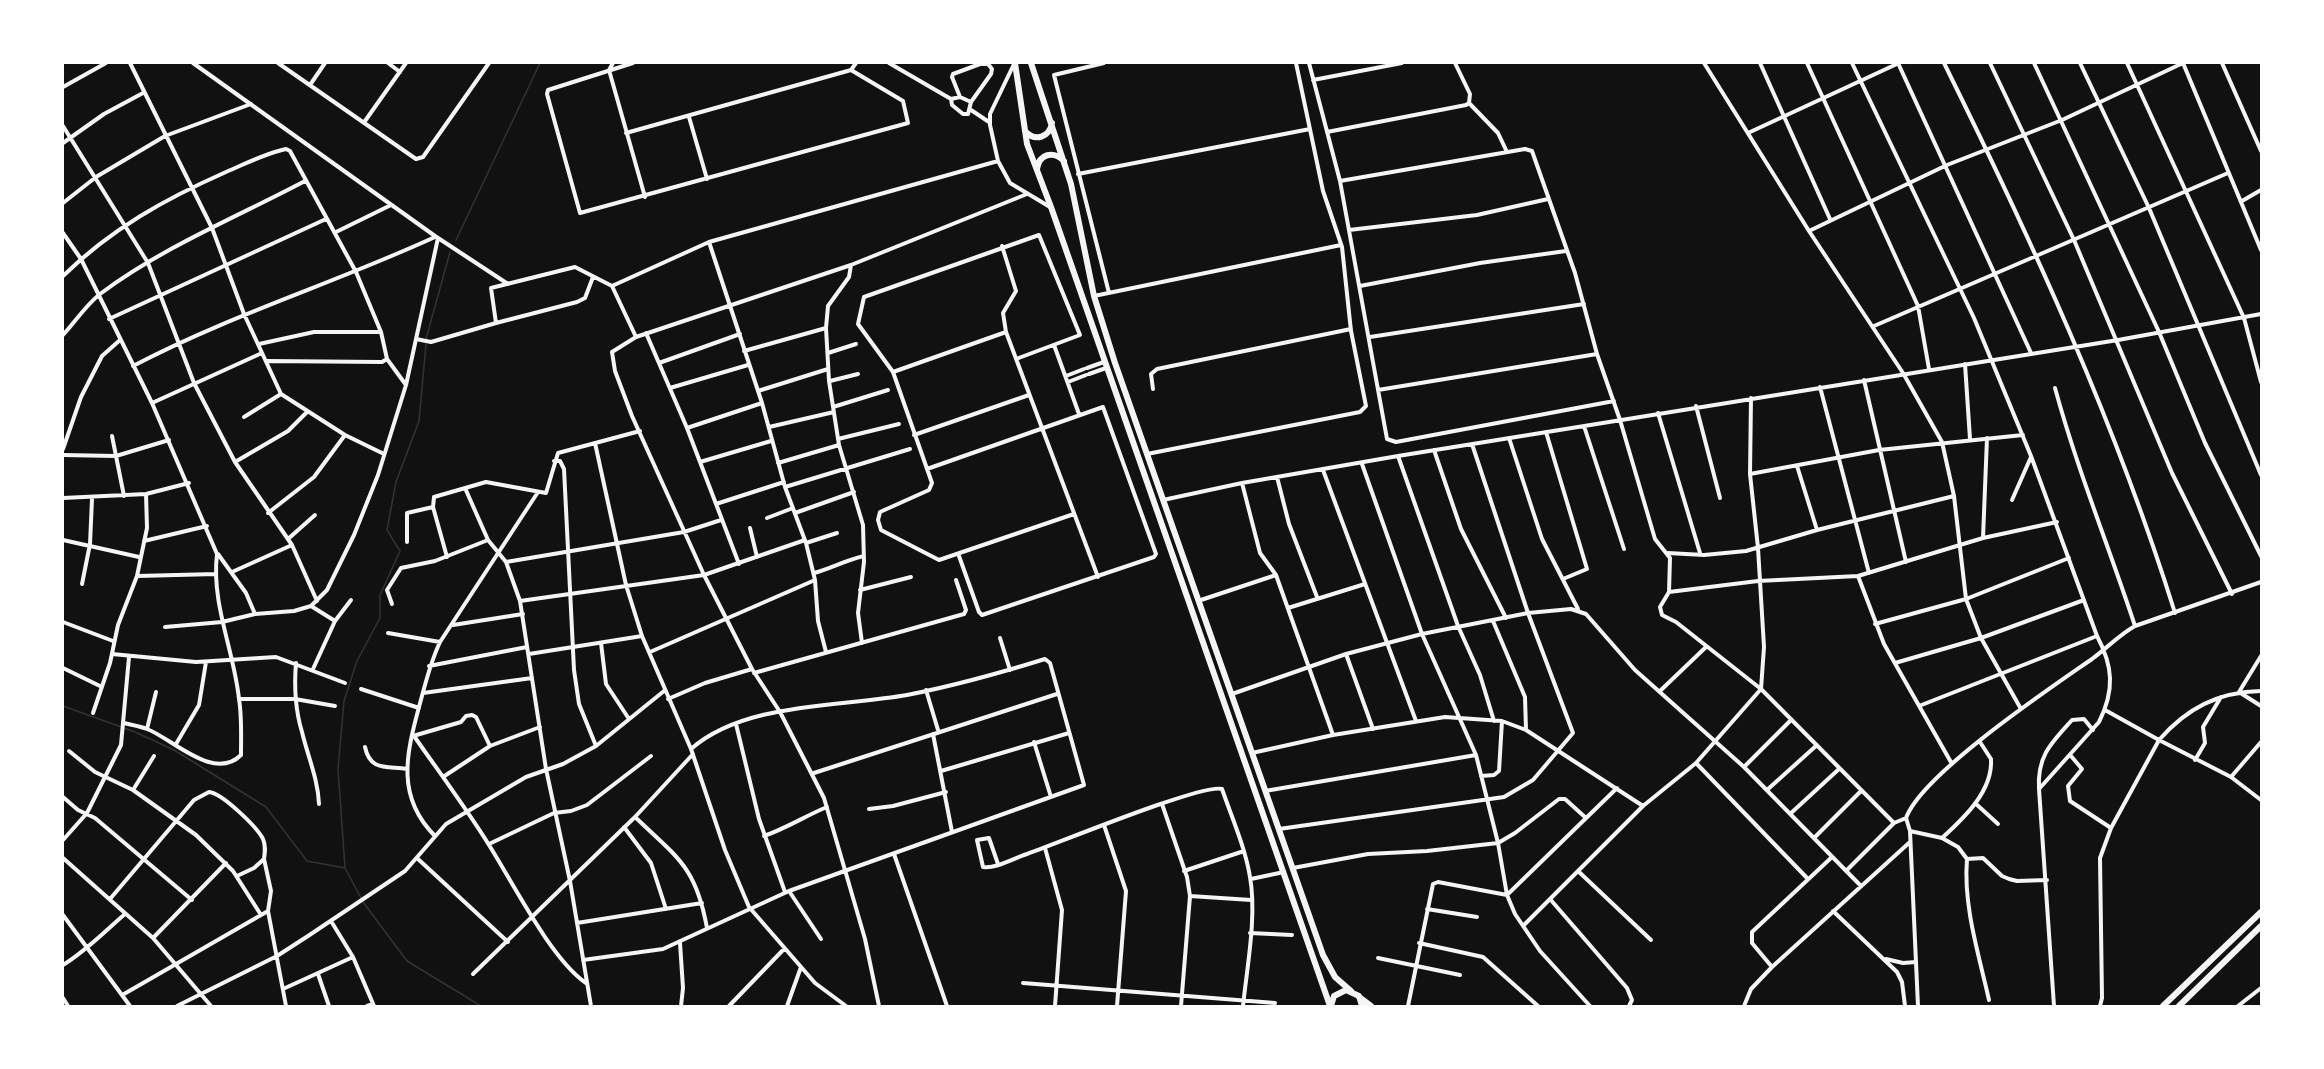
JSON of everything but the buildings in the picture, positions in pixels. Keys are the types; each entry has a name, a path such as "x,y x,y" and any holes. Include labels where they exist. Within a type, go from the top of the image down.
{"highway":[{"path":"1032,63 1064,161 1094,296 1162,500 1323,955 1335,977 1371,1006"},
{"path":"1015,65 1024,128 1038,172 1331,1006"},
{"path":"1024,128 1031,136 1041,137 1050,130 1052,121"},
{"path":"1038,172 1039,161 1046,155 1055,154 1064,161"},
{"path":"2163,1006 2261,912"},
{"path":"2179,1006 2261,926"},
{"path":"1331,1006 1337,993 1351,991"},
{"path":"1359,996 1362,1006"}],"street":[{"path":"63,87 106,63"},
{"path":"129,63 212,228 244,314 281,394 345,435 384,454"},
{"path":"193,63 391,205 508,284"},
{"path":"278,63 416,159 419,159 489,63"},
{"path":"310,86 325,63"},
{"path":"388,63 400,72"},
{"path":"365,122 406,63"},
{"path":"613,63 609,70 645,196"},
{"path":"633,63 551,88 547,94 578,210 583,214 908,123 903,101 851,70"},
{"path":"626,134 851,70 856,63"},
{"path":"889,63 951,99 960,97 971,102"},
{"path":"1104,63 1054,75 1109,293"},
{"path":"1147,454 1360,412 1366,406 1351,329 1341,245 1323,191 1296,63"},
{"path":"1309,63 1340,181 1370,337 1385,433 1390,441 1396,442 1614,401"},
{"path":"1313,80 1402,63"},
{"path":"1455,63 1470,94 1469,103"},
{"path":"1704,63 1809,231 1904,373 1942,442 1954,496 1958,547 1966,599 1981,638 2021,709"},
{"path":"1760,63 1786,116 1830,219"},
{"path":"1807,63 1918,306 1929,369"},
{"path":"1852,63 1961,288 2057,522 2111,675 2106,710 2071,756 2039,789"},
{"path":"1748,133 1899,63 2031,353"},
{"path":"1944,63 1986,148 2075,345 2150,532 2175,613"},
{"path":"1990,63 2074,240 2172,473 2232,594"},
{"path":"2034,63 2159,333 2205,443 2261,556"},
{"path":"2080,63 2150,208 2261,475"},
{"path":"2127,63 2244,318 2261,382"},
{"path":"1809,231 1947,165 2062,120 2183,63 2261,250"},
{"path":"2222,63 2261,151"},
{"path":"951,99 952,105 963,114 968,114 971,110 971,102 991,74 992,69 988,64 980,64 953,74 952,78 960,97"},
{"path":"1015,65 993,104 990,122 998,161 1010,183 1051,207"},
{"path":"63,143 104,114 143,93"},
{"path":"1327,132 1469,103"},
{"path":"1469,103 1498,133 1506,152"},
{"path":"63,203 96,177 165,136 251,104"},
{"path":"971,110 990,122"},
{"path":"689,117 707,179"},
{"path":"63,126 126,224 148,263 194,383 235,462 292,545 317,601"},
{"path":"1078,174 1310,129"},
{"path":"63,276 126,224 192,188 286,149 290,151 326,219 336,232 356,272 381,332 387,359 406,385"},
{"path":"1340,181 1506,152 1526,149 1532,151 1584,304 1597,354 1620,420 1655,539 1668,553 1669,592 1660,607 1662,615 1761,688 1894,823"},
{"path":"612,286 709,242 998,161"},
{"path":"1874,327 1995,272 2035,257 2228,173"},
{"path":"63,335 98,295 148,263 306,181"},
{"path":"2242,201 2261,190"},
{"path":"879,1006 846,870 814,773 780,712 753,671 704,575 640,431 611,356 614,350 646,333 851,265 1027,194"},
{"path":"1349,230 1477,214 1548,199"},
{"path":"336,232 391,205"},
{"path":"109,319 326,219"},
{"path":"63,233 81,259 152,403 189,483 218,554 246,593 255,614"},
{"path":"1016,359 1080,335 1043,238 1035,234 864,297 858,324 893,372 932,487 880,513 878,520 881,530 935,560 960,556 1074,514"},
{"path":"133,366 244,314 356,272 437,237"},
{"path":"165,627 222,622 255,614 311,606 327,590 350,544 384,454 406,385 437,237"},
{"path":"709,242 762,403 784,485 806,541 816,580 818,621 826,652"},
{"path":"1094,296 1341,245"},
{"path":"1002,246 1016,291 1003,313 1006,332 1098,577"},
{"path":"1360,286 1480,263 1566,251"},
{"path":"851,265 849,276 828,306 826,328 829,381 839,446 863,525 864,556 858,613 862,643"},
{"path":"496,323 490,290 568,267 581,269 612,286 636,337"},
{"path":"416,339 426,341 577,302 585,298 593,277"},
{"path":"1370,337 1584,304"},
{"path":"1162,500 1242,483 1398,456 1696,406 2118,340 2261,314"},
{"path":"744,351 826,328"},
{"path":"1154,389 1151,374 1156,369 1351,329"},
{"path":"259,344 314,332 381,332"},
{"path":"893,372 1006,332"},
{"path":"646,333 687,428 739,564"},
{"path":"659,363 740,334"},
{"path":"63,449 81,397 102,356 120,340"},
{"path":"828,353 856,344"},
{"path":"1054,345 1079,414"},
{"path":"152,403 262,353"},
{"path":"1378,390 1597,354"},
{"path":"267,361 377,362 387,359"},
{"path":"1965,364 1970,439"},
{"path":"670,388 748,365"},
{"path":"1066,376 1105,365"},
{"path":"1068,382 1088,375 1105,365"},
{"path":"758,392 828,369"},
{"path":"829,381 858,374"},
{"path":"1864,380 1906,562"},
{"path":"1820,387 1869,573"},
{"path":"2055,388 2073,454 2103,528 2135,626"},
{"path":"769,427 834,410 888,390"},
{"path":"244,417 281,394"},
{"path":"914,435 1029,395"},
{"path":"1523,926 1643,806 1696,763 1714,739 1761,688 1764,647 1758,581 1758,548 1750,474 1751,398"},
{"path":"687,428 762,403"},
{"path":"927,469 1101,406 1105,409 1156,554 1154,558 982,615 978,612 960,556"},
{"path":"1696,406 1720,498"},
{"path":"235,462 288,431 307,412"},
{"path":"1658,413 1701,554"},
{"path":"838,439 899,424"},
{"path":"1584,426 1624,549"},
{"path":"447,557 433,507 434,497 486,482 547,492 554,460 558,453 640,431"},
{"path":"1546,432 1587,569 1563,579"},
{"path":"268,513 314,477 345,435"},
{"path":"1750,474 1879,450 2023,435"},
{"path":"112,436 124,496"},
{"path":"1509,438 1534,517 1578,609 1586,614 1635,670 1744,767 1861,886"},
{"path":"1983,538 1987,438"},
{"path":"63,454 116,456 169,440"},
{"path":"700,462 771,441"},
{"path":"595,443 619,541 626,585 642,636 667,699 692,752 725,850 749,907 822,990 846,1006"},
{"path":"1279,829 1504,796 1533,780 1570,738 1574,728 1528,613 1472,444"},
{"path":"778,463 839,446"},
{"path":"716,504 910,449"},
{"path":"1434,450 1461,529 1506,618"},
{"path":"1398,456 1458,626 1480,675 1494,721"},
{"path":"2012,500 2031,456"},
{"path":"554,460 560,461 564,468 568,592 579,704 596,746"},
{"path":"1362,464 1422,634 1476,755 1498,843 1507,895 1523,926 1540,951 1590,1006"},
{"path":"1797,466 1817,530"},
{"path":"1323,470 1416,721"},
{"path":"1277,477 1289,524 1317,597"},
{"path":"63,498 92,499 146,494 189,483"},
{"path":"1242,483 1260,554 1275,575 1333,735"},
{"path":"465,488 488,540 506,562 520,601 546,769 570,881 591,1006"},
{"path":"435,836 417,817 406,769 429,666 440,642 538,492"},
{"path":"767,518 854,492"},
{"path":"93,713 112,654 113,641 137,576 139,557 147,528 146,494"},
{"path":"1668,553 1701,554 1758,548 1817,530 1954,496"},
{"path":"82,584 90,544 92,499"},
{"path":"407,542 407,513 433,507"},
{"path":"288,539 315,516"},
{"path":"506,562 619,541 684,532 721,520"},
{"path":"1669,592 1758,581 1858,576 1983,538 2057,522"},
{"path":"144,541 207,526"},
{"path":"750,528 758,557"},
{"path":"520,601 568,592 704,575 837,533"},
{"path":"63,540 90,544 139,557"},
{"path":"392,604 387,590 401,568 447,557 488,540"},
{"path":"232,572 292,545"},
{"path":"124,724 147,729 210,763 236,760 241,755 239,699 222,622 216,574 218,554"},
{"path":"814,573 831,568 844,560 864,556"},
{"path":"1875,624 1966,599 2069,558"},
{"path":"137,576 216,574"},
{"path":"1198,601 1275,575"},
{"path":"1858,576 1875,624 1952,764"},
{"path":"860,590 911,577"},
{"path":"650,652 816,580"},
{"path":"667,699 705,682 862,643 964,614 966,610 956,580"},
{"path":"1846,871 1894,823 1906,818 1918,796 1952,764 2021,709 2104,650 2121,634 2135,626 2261,582"},
{"path":"1288,608 1317,597 1365,584"},
{"path":"313,669 335,621 351,600"},
{"path":"1895,663 1981,638 2084,600"},
{"path":"311,606 335,621"},
{"path":"1231,694 1346,654 1422,634 1528,613 1578,609"},
{"path":"453,625 523,614"},
{"path":"1493,621 1525,697 1526,730"},
{"path":"63,622 113,641"},
{"path":"388,633 440,642"},
{"path":"529,654 642,636"},
{"path":"1919,706 2097,636"},
{"path":"1000,638 1010,670"},
{"path":"601,644 606,684 629,719"},
{"path":"429,666 527,647"},
{"path":"1660,691 1706,647"},
{"path":"112,654 206,662 276,657 345,682"},
{"path":"1346,654 1373,729"},
{"path":"2239,692 2261,656"},
{"path":"63,840 87,813 121,745 129,657"},
{"path":"473,974 635,817 692,752 711,734 736,724 780,712 926,690 1048,660 1084,785 787,891 749,907 680,943 648,953 583,960"},
{"path":"176,744 199,705 206,662"},
{"path":"296,663 295,699 301,730 318,787 319,804"},
{"path":"63,668 102,687"},
{"path":"423,693 532,678"},
{"path":"361,688 419,708"},
{"path":"926,690 938,730"},
{"path":"177,1006 277,956 405,872 446,824 546,769 563,764 596,746 664,691"},
{"path":"2100,1006 2102,998 2098,870 2111,828 2159,740 2190,711 2207,701 2239,692 2261,691"},
{"path":"147,729 156,692"},
{"path":"2239,692 2261,706"},
{"path":"814,773 933,734 938,730 1057,694"},
{"path":"2195,760 2205,743 2203,727 2222,697"},
{"path":"239,699 295,699 335,706"},
{"path":"2106,710 2195,760 2231,777 2261,800"},
{"path":"413,736 461,722 466,716 472,715 476,717 490,747"},
{"path":"1252,753 1333,735 1416,721 1460,718 1502,722 1526,730 1643,806"},
{"path":"2054,1006 2048,880 2037,773 2041,761 2072,720 2084,719 2093,730"},
{"path":"1744,767 1791,720"},
{"path":"1481,776 1494,775 1499,771 1502,722"},
{"path":"736,724 764,836 787,891 821,939"},
{"path":"443,777 490,747 540,727"},
{"path":"941,771 1069,733"},
{"path":"933,734 952,832"},
{"path":"413,736 489,844 532,916 571,970 586,984"},
{"path":"1034,742 1051,797"},
{"path":"1942,838 1975,803 1988,780 1991,759 1980,742"},
{"path":"2231,777 2261,742"},
{"path":"1767,790 1817,745"},
{"path":"365,747 368,758 373,764 406,769"},
{"path":"69,751 95,772 134,790 178,820 237,876 261,915"},
{"path":"1265,791 1476,755"},
{"path":"134,790 154,756"},
{"path":"489,844 554,813 571,811 587,805 651,756"},
{"path":"2071,756 2082,769 2068,786 2070,801 2111,828"},
{"path":"1696,763 1808,879"},
{"path":"1790,814 1839,769"},
{"path":"1507,895 1617,788"},
{"path":"998,864 988,838 977,840 983,867 998,864 1162,804 1209,789 1222,789 1244,851 1251,879 1250,933 1244,1004"},
{"path":"1814,838 1862,791"},
{"path":"110,899 200,795 215,792 258,832 264,843 264,859 271,891 268,911 286,1006"},
{"path":"869,809 893,806 946,792"},
{"path":"63,797 78,810 87,813 192,900"},
{"path":"1293,868 1368,854 1427,851 1498,843 1515,833 1559,799 1564,800 1586,818"},
{"path":"1975,803 1998,824"},
{"path":"1162,804 1190,896 1180,1006"},
{"path":"764,836 790,827 795,821 827,807"},
{"path":"635,817 683,863 695,883 707,928"},
{"path":"1906,818 1911,831 1918,1006"},
{"path":"1104,825 1126,891 1117,1006"},
{"path":"624,827 651,862 666,909"},
{"path":"1911,831 1942,838 1958,847 1967,859 1966,873 1971,916 1989,1000"},
{"path":"1744,1006 1751,989 1772,967 1911,842"},
{"path":"1045,848 1062,910 1055,1006"},
{"path":"1184,871 1244,851"},
{"path":"894,854 947,1006"},
{"path":"1772,967 1752,944 1752,932 1832,857"},
{"path":"63,858 153,938 211,1006"},
{"path":"1967,859 1983,858 2002,876 2017,881 2048,880"},
{"path":"237,876 254,868 264,859"},
{"path":"418,859 507,942"},
{"path":"153,938 192,900 225,863"},
{"path":"1578,871 1651,940"},
{"path":"1251,879 1285,872"},
{"path":"1408,1006 1431,888 1438,882 1507,895"},
{"path":"1190,896 1251,900"},
{"path":"1550,899 1627,988 1632,1000 1629,1006"},
{"path":"577,923 702,903"},
{"path":"1427,909 1477,917"},
{"path":"124,994 268,911"},
{"path":"1833,911 1885,958 1900,977 1905,1006"},
{"path":"63,965 87,950 91,943 125,914"},
{"path":"63,915 87,950 124,994 130,1006"},
{"path":"331,921 352,957 374,1005 367,1006"},
{"path":"1250,933 1292,935"},
{"path":"680,943 683,988 681,1006"},
{"path":"1419,943 1483,957 1538,1006"},
{"path":"729,1006 784,949"},
{"path":"283,989 352,957"},
{"path":"1378,958 1460,975"},
{"path":"1885,958 1903,963 1916,962"},
{"path":"787,1006 801,967"},
{"path":"318,974 328,1006"},
{"path":"1023,983 1119,989 1244,1004 1275,1003"},
{"path":"2238,1006 2261,988"},
{"path":"63,998 68,1006"}],"waterway":[{"path":"456,240 540,63"},
{"path":"426,339 450,252"},
{"path":"345,868 338,769 344,701 357,661 380,618 380,595 400,551 387,530 396,482 419,421 426,344"},
{"path":"63,706 135,732 174,750 266,807 307,861 345,868 361,898"},
{"path":"363,902 407,961 481,1006"}]}
